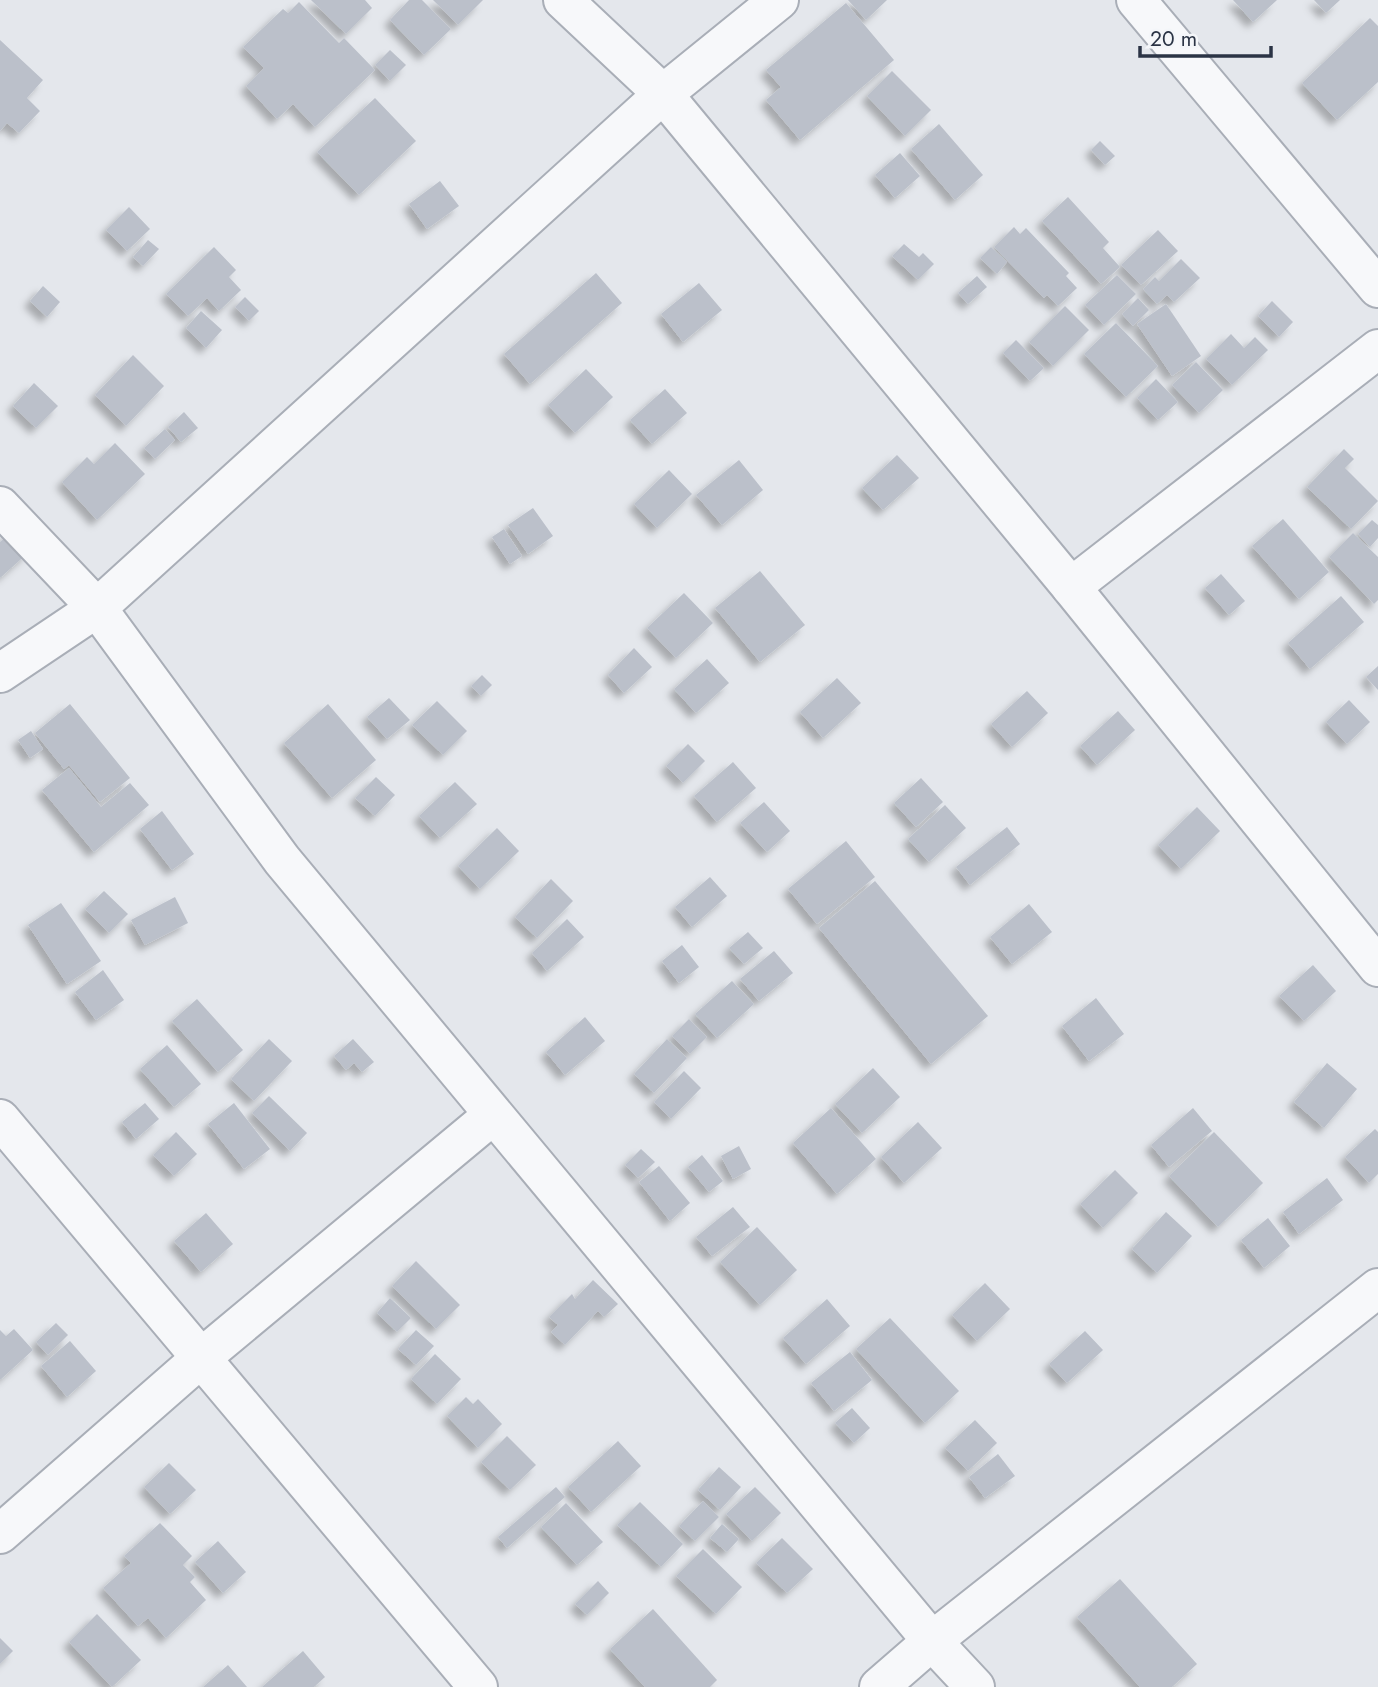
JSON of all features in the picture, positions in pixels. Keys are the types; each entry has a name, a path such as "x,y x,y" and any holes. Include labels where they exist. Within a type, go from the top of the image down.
{"street":[{"path":"563,0 663,94 1071,587 1378,967"},
{"path":"0,673 97,608 663,94 779,0"},
{"path":"1136,0 1378,288"},
{"path":"1071,587 1378,349"},
{"path":"0,506 97,608 282,860 932,1641 975,1687"},
{"path":"0,1534 201,1358 493,1115"},
{"path":"0,1119 478,1687"},
{"path":"879,1687 932,1641 1378,1289"}],"building":[{"path":"311,0 365,0 372,8 346,34"},
{"path":"409,0 422,0 451,29 424,55 390,20"},
{"path":"433,0 483,0 458,25"},
{"path":"848,0 887,0 866,20"},
{"path":"1233,0 1277,0 1253,22"},
{"path":"1314,0 1340,0 1326,13"},
{"path":"299,2 339,43 344,38 375,70 315,127 293,104 277,119 246,86 264,68 243,47 283,9 288,13"},
{"path":"846,3 894,60 800,140 766,100 781,87 766,70"},
{"path":"1370,18 1378,26 1378,82 1337,120 1302,83"},
{"path":"0,40 43,80 27,98 40,111 19,133 7,123 0,131"},
{"path":"390,50 406,65 390,81 375,65"},
{"path":"892,71 931,110 905,136 867,96"},
{"path":"375,98 416,141 359,195 317,152"},
{"path":"939,124 983,175 955,200 911,149"},
{"path":"1100,141 1115,156 1105,165 1091,150"},
{"path":"900,153 920,176 895,198 875,175"},
{"path":"440,181 459,206 427,229 409,204"},
{"path":"1068,197 1109,242 1103,248 1120,267 1101,284 1042,221"},
{"path":"129,207 150,229 127,251 106,230"},
{"path":"1014,227 1020,234 1026,228 1069,273 1066,276 1077,288 1058,306 1047,295 1044,298 994,247"},
{"path":"1158,230 1178,251 1141,285 1121,265"},
{"path":"148,240 159,249 143,266 133,257"},
{"path":"904,244 919,257 923,253 934,264 918,280 892,256"},
{"path":"214,247 236,270 229,277 241,290 219,311 207,298 188,316 166,294"},
{"path":"991,247 1007,262 997,274 980,258"},
{"path":"1181,259 1200,278 1174,302 1167,295 1157,304 1143,289 1155,277 1159,281"},
{"path":"596,273 622,303 530,384 504,354"},
{"path":"1117,275 1136,294 1104,325 1085,305"},
{"path":"977,276 987,287 968,304 958,293"},
{"path":"699,283 722,310 683,342 661,314"},
{"path":"43,286 60,302 47,317 30,301"},
{"path":"245,297 259,311 249,321 235,307"},
{"path":"1138,298 1149,310 1133,326 1122,314"},
{"path":"1272,301 1293,322 1279,337 1258,316"},
{"path":"1166,304 1201,356 1172,376 1137,324"},
{"path":"1065,306 1089,330 1053,366 1029,342"},
{"path":"201,311 222,330 206,348 186,328"},
{"path":"1116,323 1158,366 1126,397 1084,354"},
{"path":"1231,334 1244,348 1255,337 1268,350 1232,385 1206,359"},
{"path":"1016,340 1044,368 1030,381 1003,353"},
{"path":"133,355 164,386 126,426 95,395"},
{"path":"1196,362 1223,390 1199,413 1172,385"},
{"path":"586,369 613,397 575,433 548,405"},
{"path":"1156,379 1178,402 1158,420 1137,398"},
{"path":"34,383 58,406 36,428 13,406"},
{"path":"665,389 687,413 652,444 630,420"},
{"path":"184,412 198,428 181,442 168,427"},
{"path":"165,429 175,440 155,459 144,448"},
{"path":"115,443 145,474 97,520 62,482 87,457 94,464"},
{"path":"1344,449 1354,459 1345,468 1378,501 1351,529 1307,487"},
{"path":"897,455 919,478 883,510 862,488"},
{"path":"739,460 763,490 722,525 696,495"},
{"path":"669,470 692,494 657,528 634,504"},
{"path":"533,508 553,536 528,554 508,525"},
{"path":"1283,519 1329,572 1299,599 1252,546"},
{"path":"1372,520 1378,525 1378,538 1370,547 1358,534"},
{"path":"504,529 522,556 510,564 492,537"},
{"path":"11,532 29,552 0,578 0,542"},
{"path":"1353,533 1378,557 1378,600 1374,604 1329,557"},
{"path":"760,571 805,625 760,662 715,608"},
{"path":"1221,574 1245,601 1229,615 1205,588"},
{"path":"684,593 713,623 676,658 647,628"},
{"path":"1341,596 1364,622 1310,669 1288,643"},
{"path":"634,648 652,667 624,693 608,675"},
{"path":"707,659 729,683 696,713 674,689"},
{"path":"1378,666 1378,690 1366,677"},
{"path":"482,675 492,685 481,696 471,686"},
{"path":"837,678 861,703 823,738 800,712"},
{"path":"1027,691 1048,713 1012,747 991,724"},
{"path":"389,698 410,720 387,739 367,717"},
{"path":"1349,700 1370,722 1347,744 1326,722"},
{"path":"437,701 467,731 443,755 412,725"},
{"path":"70,704 130,778 100,802 69,765 64,769 35,733"},
{"path":"328,704 376,760 332,798 284,743"},
{"path":"1118,711 1135,730 1097,765 1080,746"},
{"path":"31,731 43,749 30,758 18,740"},
{"path":"688,744 705,761 683,783 666,766"},
{"path":"733,762 756,788 717,822 694,796"},
{"path":"69,768 101,807 130,783 149,805 94,852 42,790"},
{"path":"376,777 395,795 375,816 355,798"},
{"path":"921,778 943,802 916,827 894,803"},
{"path":"455,782 477,804 440,838 419,816"},
{"path":"764,802 790,831 767,852 740,823"},
{"path":"945,805 966,828 929,862 908,839"},
{"path":"1197,807 1220,831 1181,869 1158,845"},
{"path":"162,811 194,854 172,870 140,829"},
{"path":"1007,827 1020,844 970,885 956,867"},
{"path":"497,828 519,851 480,889 458,866"},
{"path":"846,841 875,877 817,924 788,889"},
{"path":"710,877 727,896 692,927 675,907"},
{"path":"551,879 573,901 537,938 515,917"},
{"path":"875,881 988,1016 931,1064 819,928"},
{"path":"104,891 128,914 109,933 85,909"},
{"path":"175,897 188,923 145,945 131,920"},
{"path":"61,903 101,961 67,984 28,925"},
{"path":"1029,904 1052,932 1012,964 990,937"},
{"path":"567,919 584,937 547,971 532,953"},
{"path":"748,932 763,948 744,964 729,948"},
{"path":"682,945 699,967 679,983 662,961"},
{"path":"774,951 793,973 759,1001 740,979"},
{"path":"1313,965 1336,991 1304,1021 1279,996"},
{"path":"103,970 124,1000 96,1020 75,992"},
{"path":"732,981 754,1004 717,1038 695,1014"},
{"path":"1096,998 1124,1034 1089,1061 1062,1026"},
{"path":"197,999 243,1050 218,1072 172,1021"},
{"path":"585,1017 605,1041 565,1075 546,1052"},
{"path":"689,1019 707,1037 690,1054 672,1036"},
{"path":"269,1039 292,1061 254,1101 231,1079"},
{"path":"353,1039 374,1062 362,1072 354,1063 346,1070 334,1056"},
{"path":"667,1039 687,1058 654,1093 634,1074"},
{"path":"167,1045 201,1084 174,1107 140,1069"},
{"path":"1327,1063 1357,1089 1324,1128 1294,1102"},
{"path":"873,1068 900,1097 862,1133 835,1104"},
{"path":"684,1071 701,1088 671,1119 654,1102"},
{"path":"269,1096 307,1133 290,1151 252,1113"},
{"path":"145,1103 159,1119 136,1139 122,1122"},
{"path":"234,1103 270,1149 244,1169 208,1124"},
{"path":"831,1108 876,1159 837,1194 793,1143"},
{"path":"1193,1108 1212,1131 1169,1167 1151,1145"},
{"path":"918,1122 942,1148 904,1183 881,1157"},
{"path":"1375,1129 1378,1132 1378,1174 1369,1183 1345,1157"},
{"path":"176,1132 197,1154 174,1176 153,1155"},
{"path":"1214,1132 1263,1183 1218,1227 1169,1176"},
{"path":"739,1146 751,1169 733,1179 721,1156"},
{"path":"641,1149 655,1162 638,1178 625,1165"},
{"path":"702,1155 723,1181 709,1192 688,1167"},
{"path":"659,1166 690,1203 670,1221 639,1182"},
{"path":"1115,1170 1138,1193 1103,1228 1080,1204"},
{"path":"1327,1178 1343,1200 1299,1234 1283,1212"},
{"path":"733,1207 750,1227 712,1256 696,1237"},
{"path":"1166,1212 1192,1236 1157,1273 1132,1249"},
{"path":"206,1213 233,1244 201,1272 174,1241"},
{"path":"1268,1218 1290,1246 1264,1268 1241,1240"},
{"path":"757,1227 797,1270 760,1305 720,1262"},
{"path":"416,1261 460,1305 436,1329 392,1286"},
{"path":"593,1280 618,1304 604,1317 598,1311 565,1345 551,1332 558,1325 549,1317 572,1294 575,1299"},
{"path":"985,1283 1010,1309 977,1341 952,1315"},
{"path":"390,1298 411,1318 397,1332 377,1313"},
{"path":"827,1299 850,1326 806,1364 783,1338"},
{"path":"890,1318 959,1391 925,1423 856,1349"},
{"path":"56,1323 68,1335 48,1355 36,1342"},
{"path":"14,1329 33,1350 0,1380 0,1330 6,1336"},
{"path":"416,1330 434,1346 416,1365 398,1349"},
{"path":"1085,1331 1103,1350 1067,1383 1049,1364"},
{"path":"70,1341 96,1371 67,1397 41,1366"},
{"path":"850,1352 872,1380 834,1411 811,1383"},
{"path":"435,1354 461,1379 437,1404 411,1379"},
{"path":"466,1397 473,1404 478,1399 502,1424 478,1448 447,1416"},
{"path":"852,1408 870,1428 854,1443 835,1423"},
{"path":"975,1420 997,1443 968,1471 945,1448"},
{"path":"507,1436 536,1465 510,1490 481,1462"},
{"path":"618,1441 641,1466 591,1512 568,1487"},
{"path":"998,1454 1015,1476 985,1498 969,1477"},
{"path":"169,1463 196,1490 170,1514 144,1487"},
{"path":"719,1467 741,1487 720,1510 698,1490"},
{"path":"556,1487 565,1497 507,1548 498,1537"},
{"path":"755,1487 781,1513 752,1541 726,1514"},
{"path":"703,1501 719,1517 695,1541 679,1526"},
{"path":"640,1502 683,1544 661,1567 617,1525"},
{"path":"566,1503 603,1542 577,1565 541,1527"},
{"path":"160,1523 192,1556 183,1565 195,1577 190,1582 206,1600 166,1638 148,1618 138,1626 103,1588 131,1563 124,1556"},
{"path":"722,1524 739,1539 727,1552 710,1538"},
{"path":"782,1538 813,1569 787,1593 756,1563"},
{"path":"218,1541 246,1572 223,1593 195,1562"},
{"path":"703,1549 742,1587 716,1614 676,1576"},
{"path":"1120,1579 1197,1664 1172,1687 1140,1687 1077,1617"},
{"path":"598,1581 609,1593 587,1615 575,1604"},
{"path":"653,1609 717,1680 710,1687 645,1687 610,1649"},
{"path":"97,1614 141,1660 112,1687 69,1642"},
{"path":"0,1638 13,1651 0,1664"},
{"path":"303,1651 325,1677 314,1687 262,1687"},
{"path":"228,1665 247,1687 203,1687"}]}
